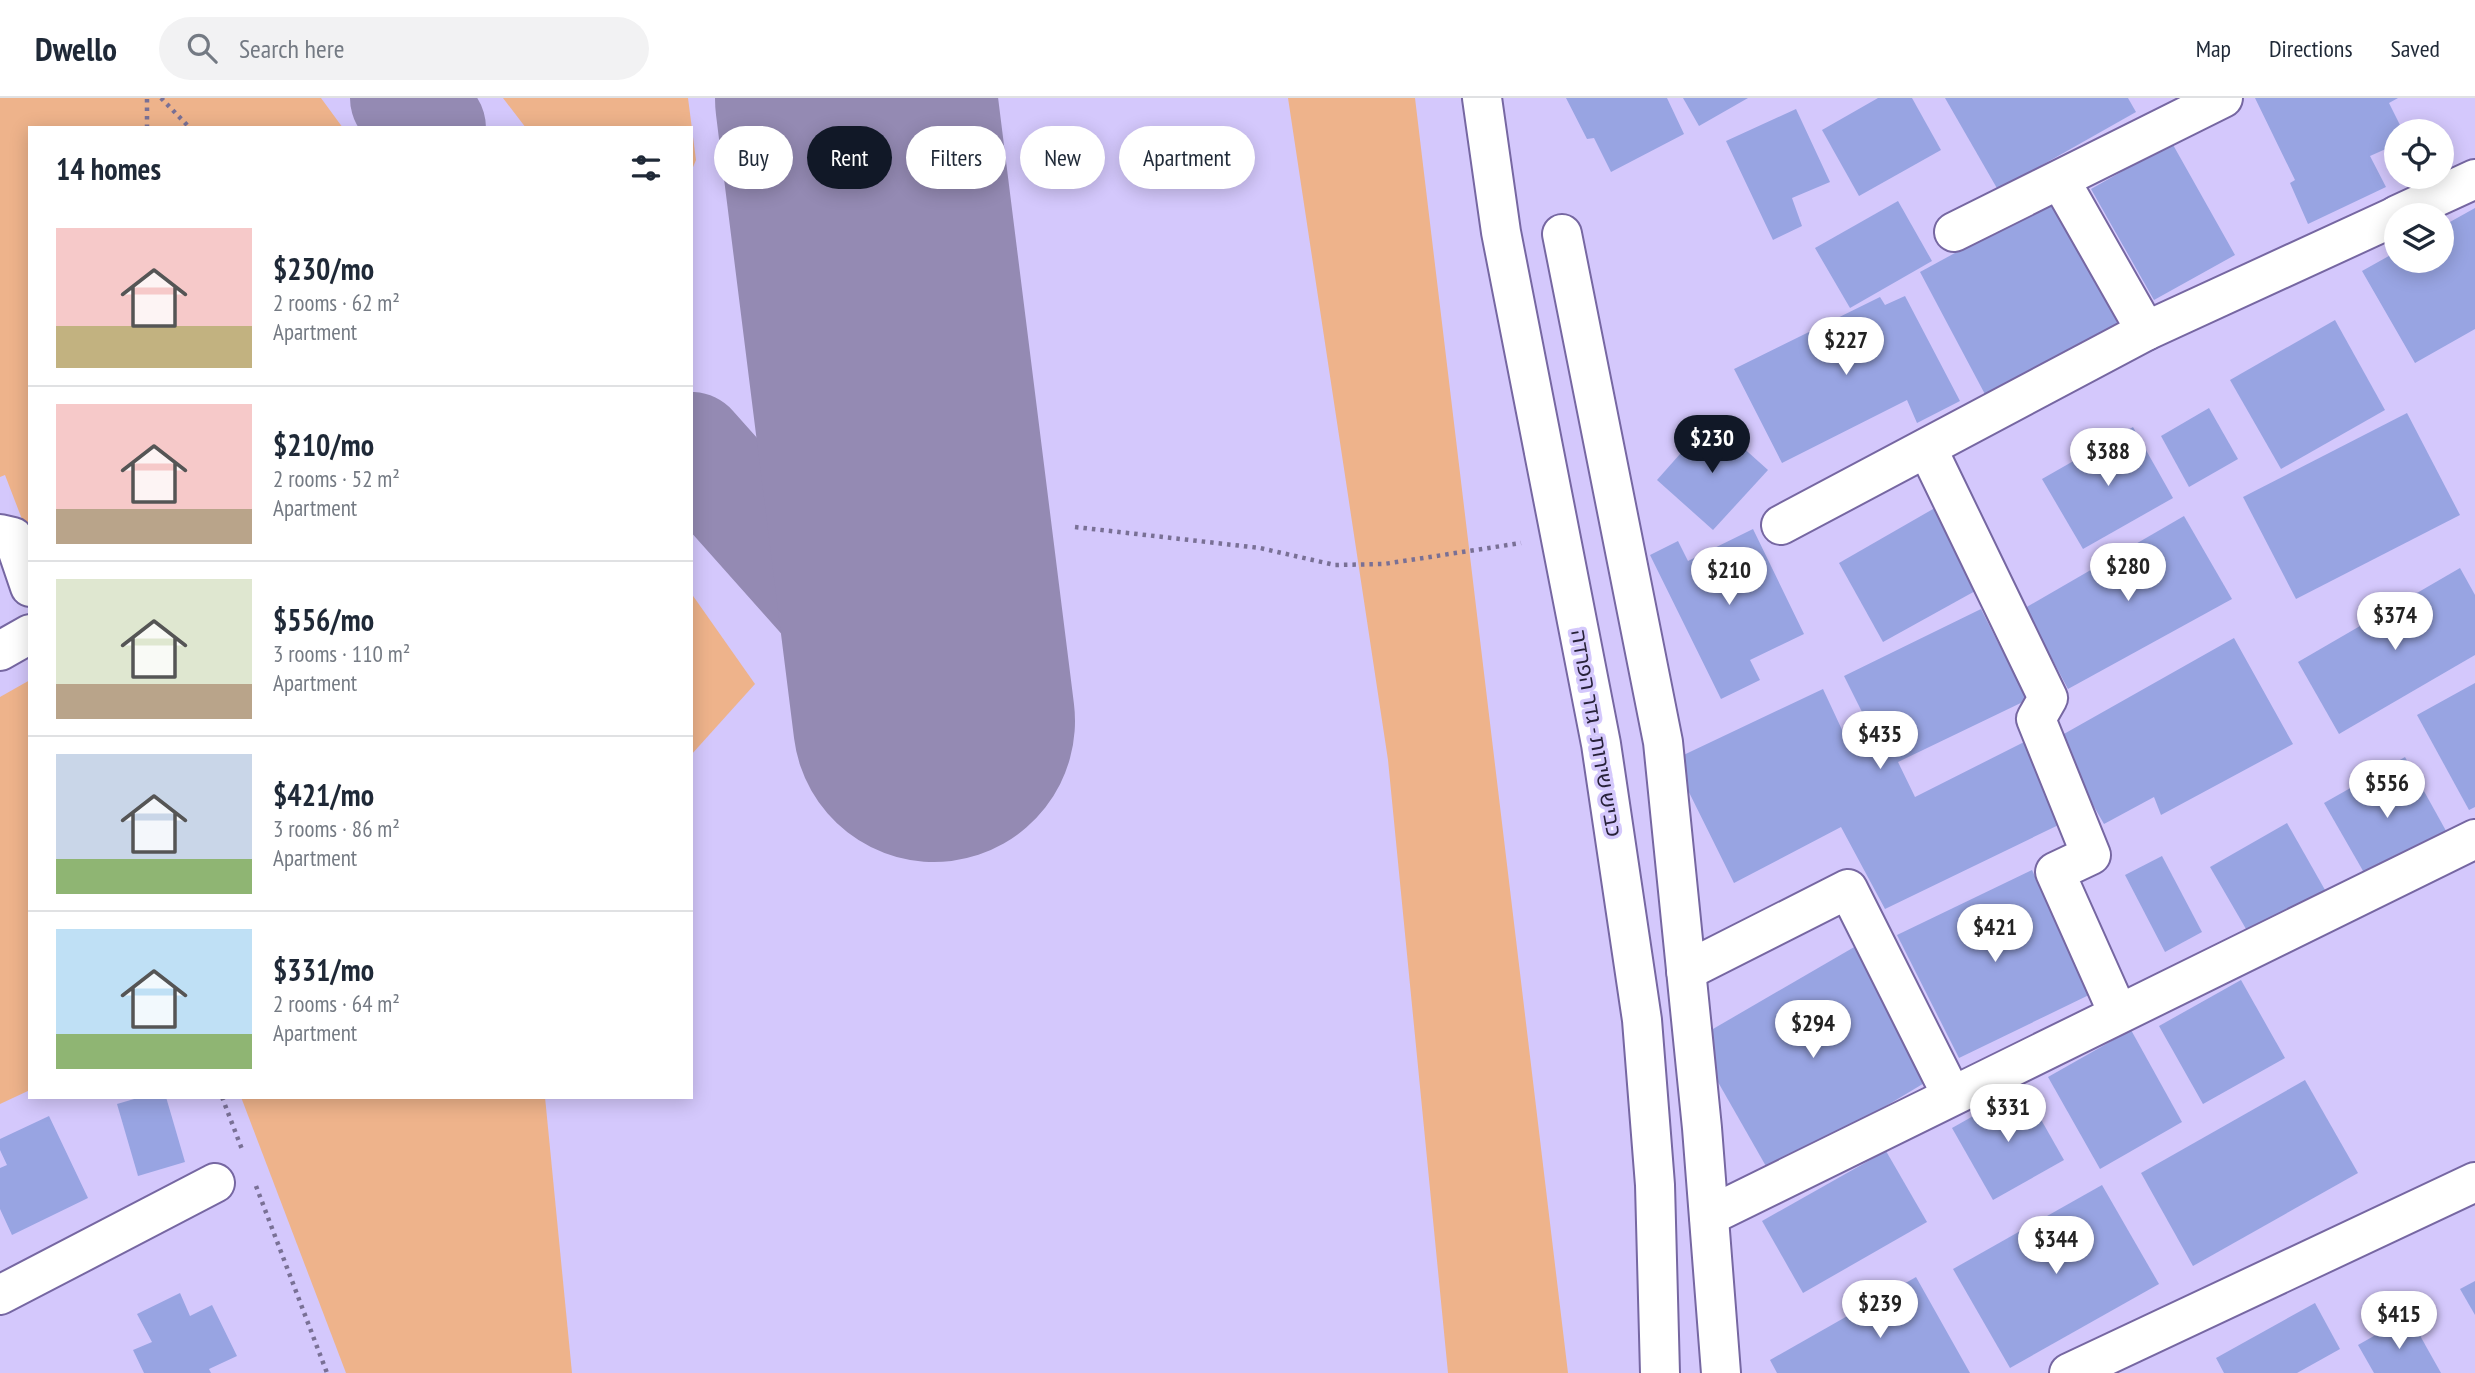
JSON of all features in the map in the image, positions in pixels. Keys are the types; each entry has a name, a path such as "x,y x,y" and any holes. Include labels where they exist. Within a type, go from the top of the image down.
{"street":[{"name":"כביש שירות - גדר הפרדה","path":"1482,98 1501,232 1558,537 1601,744 1642,1020 1655,1185 1660,1373"},
{"path":"1954,232 2223,98"},
{"path":"2424,203 2475,179"},
{"path":"2060,180 2146,331"},
{"path":"1781,525 2146,331 2384,222"},
{"path":"1562,234 1663,742 1709,1216 1721,1373"},
{"path":"1927,448 2048,698 2036,719 2091,855 2055,872 2118,1013"},
{"path":"0,534 13,537 28,581"},
{"path":"0,651 28,635"},
{"path":"1709,1216 1845,1151 1951,1094 2475,839"},
{"path":"1686,971 1848,889 1951,1094"},
{"path":"2069,1373 2475,1182"},
{"path":"0,1294 215,1183"}],"path":[{"path":"147,98 147,126"},
{"path":"162,98 188,126"},
{"path":"1075,527 1260,548 1335,565 1384,564 1558,537"},
{"path":"223,1099 246,1160"},
{"path":"255,1185 327,1373"}],"shaded area":[{"path":"0,98 321,98 342,126 28,126 28,535 5,475 0,477"},
{"path":"503,98 688,98 692,126 524,126"},
{"path":"1288,98 1415,98 1568,1373 1448,1373 1388,760"},
{"path":"693,137 696,160 693,167"},
{"path":"693,596 755,684 693,753"},
{"path":"28,681 28,1091 0,1104 0,697"},
{"path":"242,1099 545,1099 572,1373 346,1373"}],"building":[{"path":"1566,98 1667,98 1684,134 1611,172 1594,138 1587,139"},
{"path":"1683,98 1748,98 1699,126"},
{"path":"1878,98 1912,98 1941,150 1859,196 1822,130"},
{"path":"1945,98 2128,98 2136,112 1998,190"},
{"path":"2255,98 2398,98 2389,103 2397,119 2384,119 2384,150 2370,156 2384,188 2308,224 2290,183 2295,180"},
{"path":"1796,109 1830,182 1792,198 1802,226 1773,240 1726,141"},
{"path":"2172,143 2235,255 2154,300 2091,189"},
{"path":"2056,198 2122,322 1987,398 1920,272"},
{"path":"1898,201 1932,261 1850,308 1815,248"},
{"path":"2475,208 2475,329 2415,363 2362,271 2384,259 2384,273 2454,273 2454,220"},
{"path":"1905,296 1960,401 1917,423 1907,400 1782,463 1734,369 1880,297 1885,305"},
{"path":"2335,320 2385,410 2281,469 2230,380"},
{"path":"2209,408 2238,459 2189,487 2161,436"},
{"path":"2407,413 2460,515 2296,599 2243,497"},
{"path":"1711,419 1768,470 1713,530 1657,480"},
{"path":"2133,427 2173,498 2083,549 2042,479"},
{"path":"1940,505 1986,585 1883,642 1839,563"},
{"path":"2184,516 2232,599 2068,689 2025,608"},
{"path":"1753,529 1804,634 1750,660 1760,680 1721,699 1650,555 1678,541 1688,561"},
{"path":"2460,568 2475,595 2475,655 2339,734 2298,662"},
{"path":"1981,609 2027,700 1898,762 1915,797 2032,738 2071,819 1885,909 1841,827 1734,883 1673,760 1823,689 1850,747 1874,736 1844,676"},
{"path":"2234,638 2293,744 2161,815 2154,797 2104,824 2055,739"},
{"path":"2475,683 2475,807 2469,810 2417,715"},
{"path":"2405,757 2450,838 2370,883 2324,803"},
{"path":"2287,823 2329,897 2253,941 2210,867"},
{"path":"2162,856 2202,932 2165,952 2125,875"},
{"path":"2032,870 2091,994 1959,1058 1897,935"},
{"path":"1856,946 1931,1079 1771,1175 1694,1040"},
{"path":"2241,980 2285,1058 2203,1104 2159,1026"},
{"path":"2131,1030 2182,1122 2100,1169 2048,1077"},
{"path":"2305,1080 2358,1173 2193,1266 2141,1173"},
{"path":"2023,1088 2064,1160 1993,1200 1952,1128"},
{"path":"134,1099 167,1099 185,1162 138,1176 117,1104"},
{"path":"49,1116 88,1198 12,1235 0,1209 0,1168 7,1165 0,1150 0,1139"},
{"path":"1886,1151 1927,1222 1803,1293 1762,1221"},
{"path":"2102,1185 2159,1284 2010,1368 1953,1269"},
{"path":"1916,1277 1970,1373 1777,1373 1770,1360"},
{"path":"2475,1281 2475,1315 2460,1289"},
{"path":"180,1293 190,1316 212,1305 237,1356 209,1369 211,1373 144,1373 133,1350 152,1342 137,1314"},
{"path":"2315,1303 2340,1349 2297,1373 2224,1373 2216,1358"},
{"path":"2409,1316 2441,1373 2374,1373 2358,1345"}],"taxiway":[{"path":"406,98 428,126"},
{"path":"693,450 934,721"}],"runway":[{"path":"856,98 934,721"}]}
